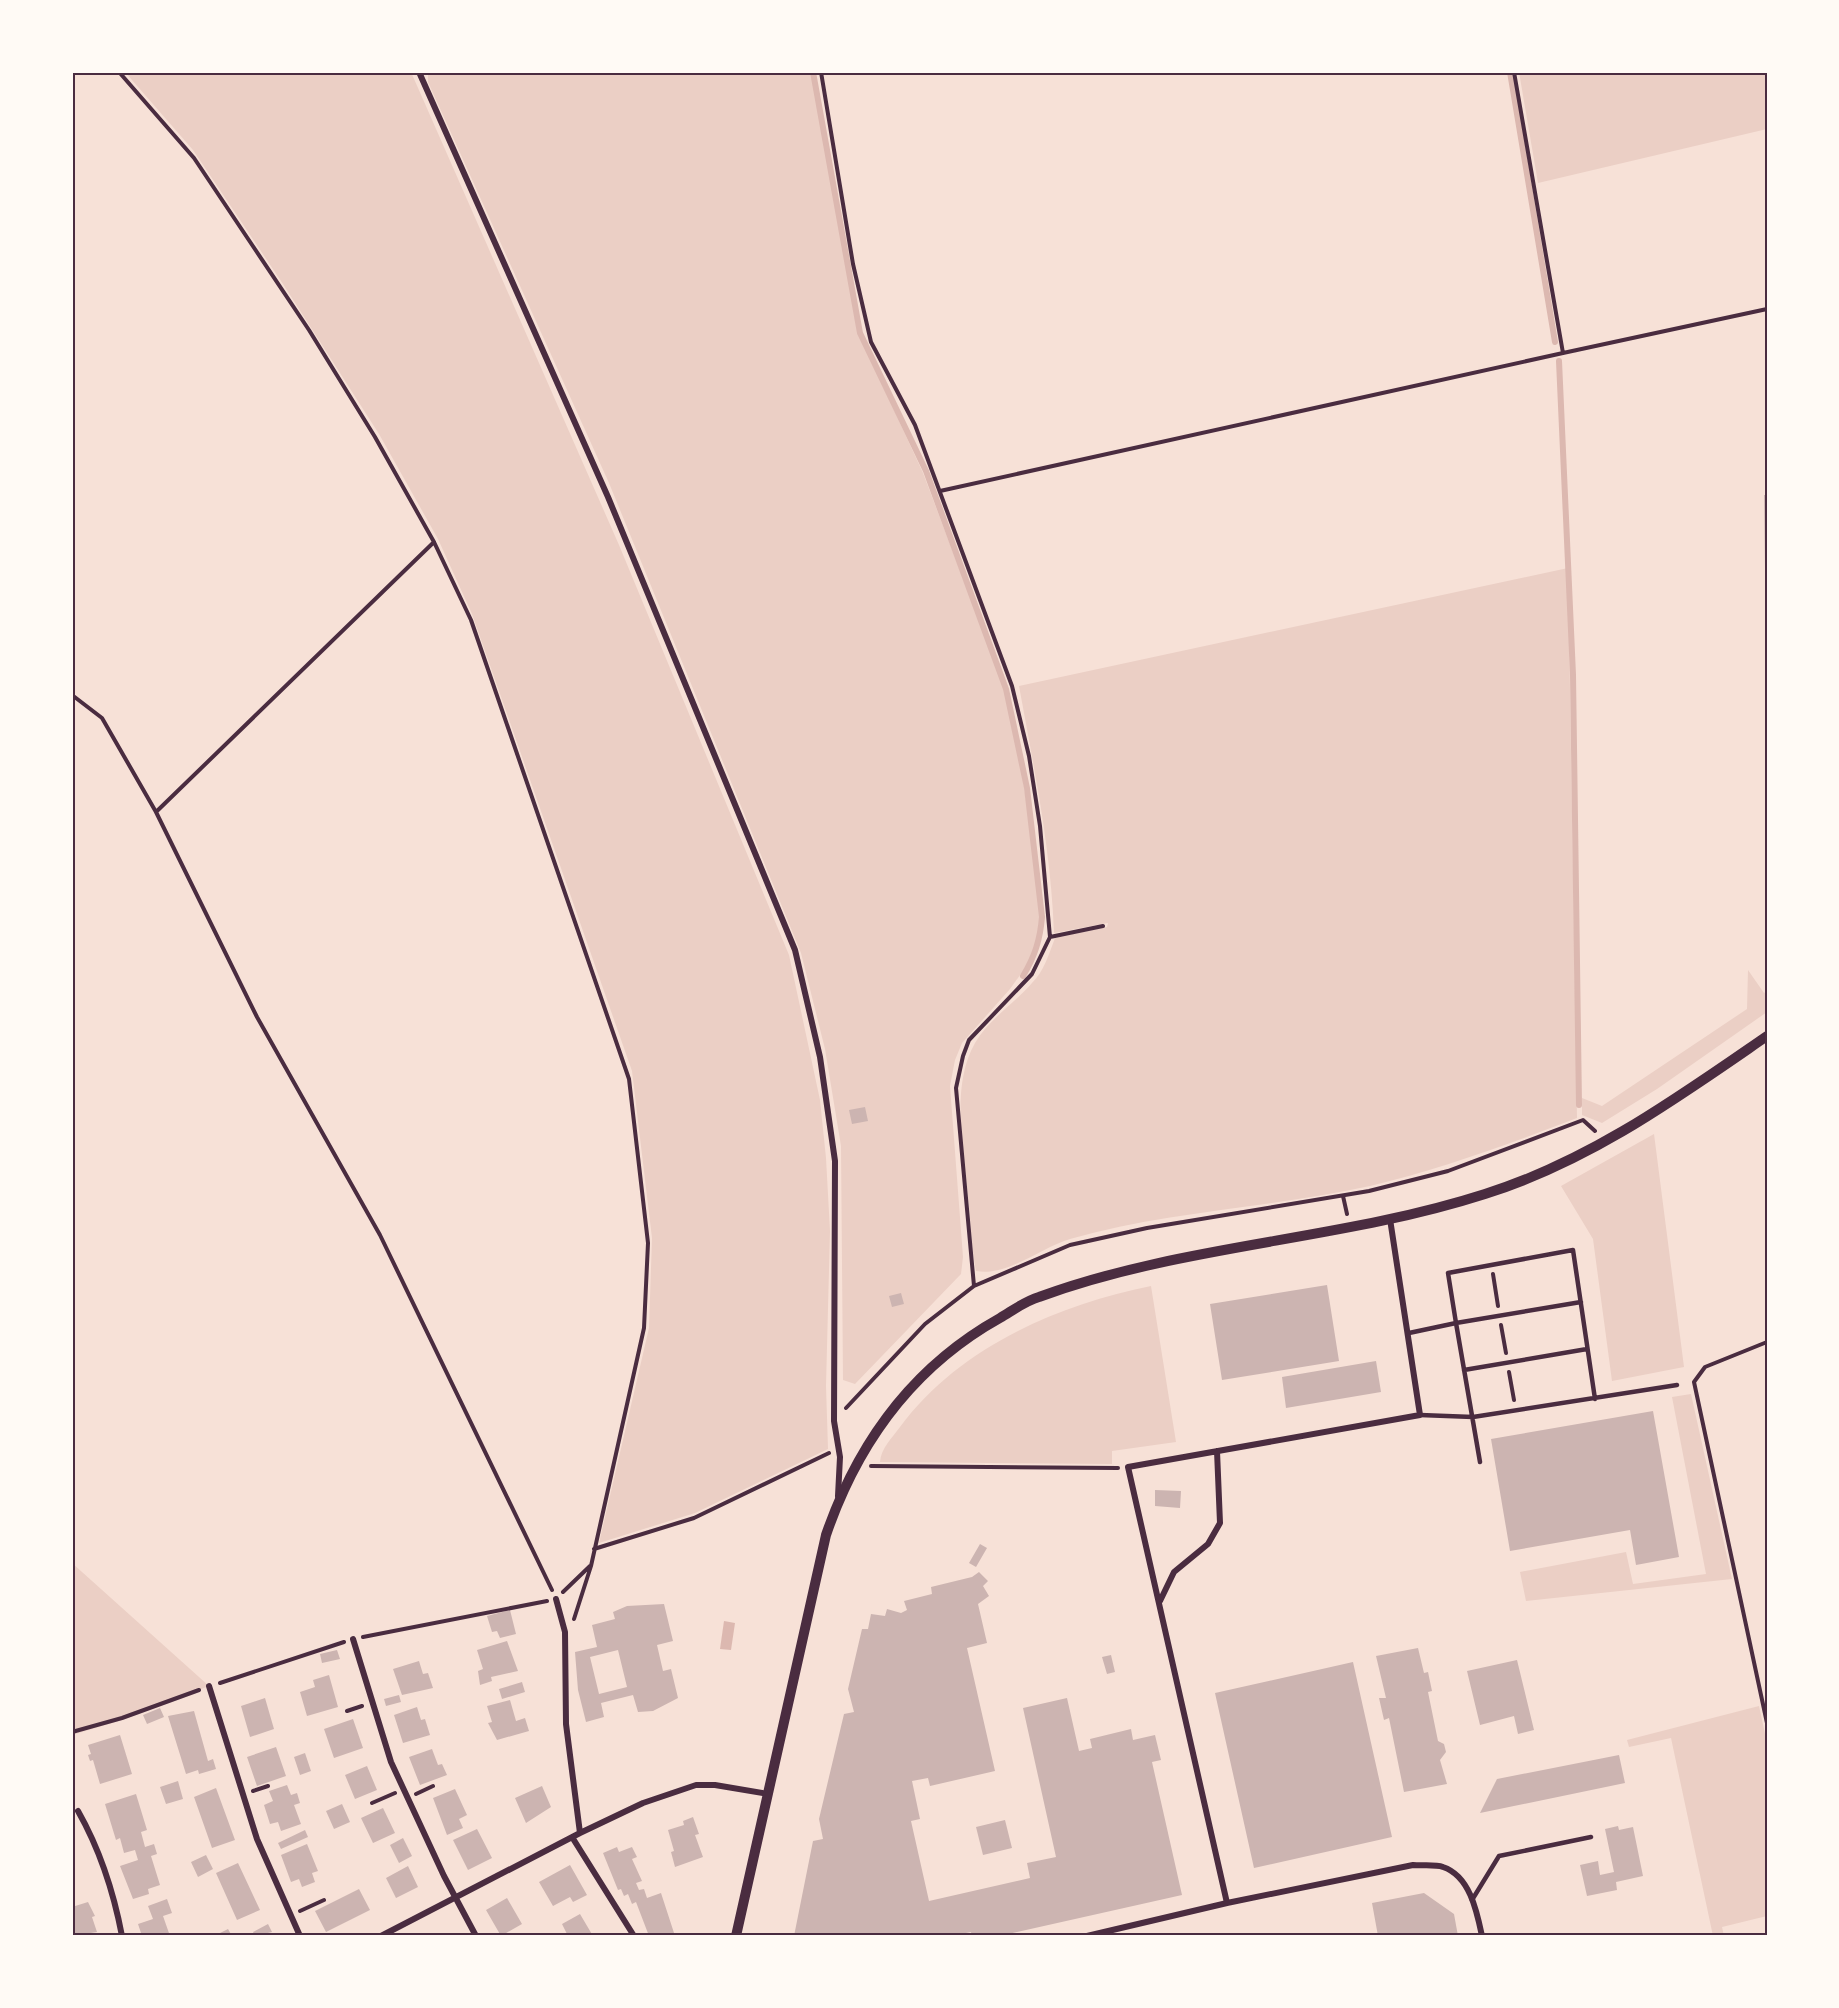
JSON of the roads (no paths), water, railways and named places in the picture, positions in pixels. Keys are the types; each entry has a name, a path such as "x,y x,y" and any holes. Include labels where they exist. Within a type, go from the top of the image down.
{"street":[{"path":"419,72 608,497 795,950 820,1057 835,1161 834,1421 838,1449 838,1499"},
{"path":"736,1936 814,1578 838,1499 886,1414 925,1371 970,1334 1036,1297 1171,1258 1390,1219 1527,1180 1601,1146 1767,1036"},
{"path":"1227,1903 1161,1601 1154,1585 1128,1467 1420,1415 1390,1219"},
{"path":"1161,1601 1174,1572 1208,1544 1220,1523 1216,1451"},
{"path":"556,1599 565,1632 566,1724 580,1833"},
{"path":"353,1639 391,1762 476,1936"},
{"path":"209,1686 257,1839 300,1936"},
{"path":"381,1936 572,1837 643,1803 696,1785 715,1785 768,1794"},
{"path":"78,1811 88,1828 122,1936"},
{"path":"572,1837 634,1936"},
{"path":"1087,1936 1227,1903 1413,1865 1443,1866 1461,1881 1472,1900 1482,1936"}],"lane":[{"path":"1480,1462 1448,1273 1574,1250 1595,1400"},
{"path":"1409,1333 1581,1302"},
{"path":"1464,1370 1587,1349"},
{"path":"1420,1415 1473,1417 1595,1400 1677,1385"},
{"path":"1472,1900 1499,1856 1591,1837"}],"waterway":[{"path":"813,72 860,333 926,471 1006,689 1027,788 1042,917 1036,948 1023,976"},
{"path":"1510,72 1555,342"},
{"path":"1559,361 1573,675 1579,1105"}]}
